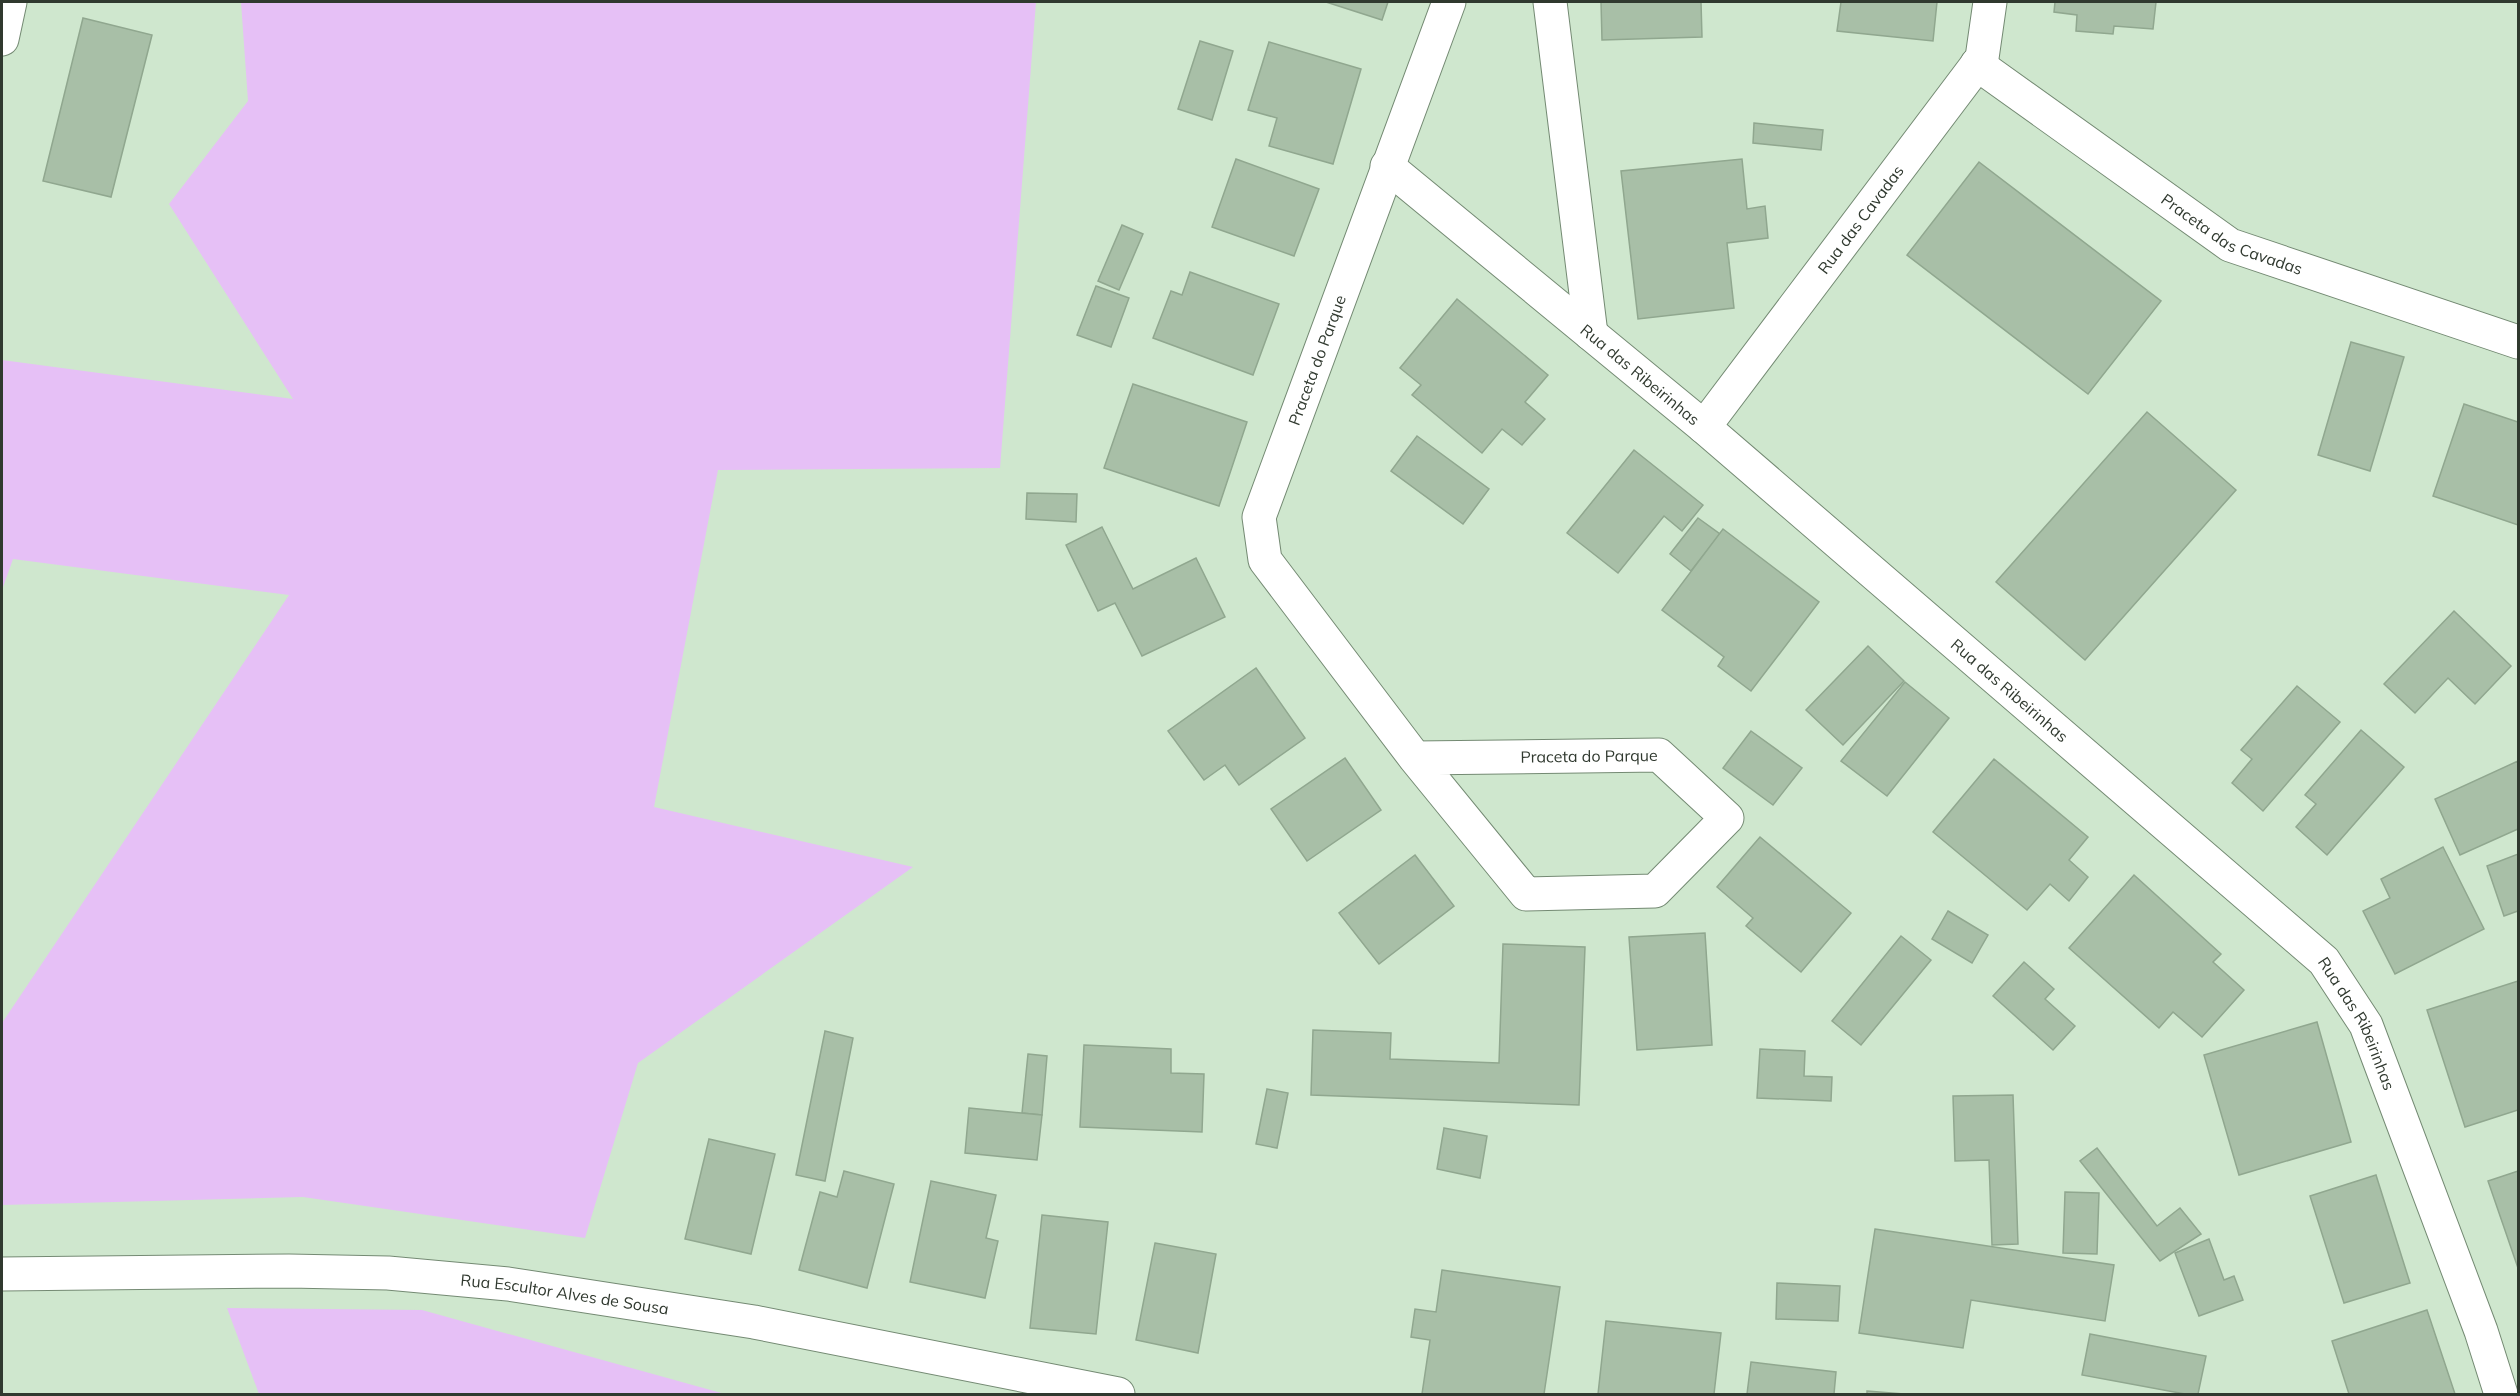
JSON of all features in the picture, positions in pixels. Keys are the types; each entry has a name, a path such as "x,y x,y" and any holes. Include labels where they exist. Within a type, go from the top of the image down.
{"street":[{"path":"2,39 10,2"},
{"name":"Praceta do Parque","path":"1415,758 1659,755 1727,818 1655,891 1526,894 1415,758 1265,560 1259,517 1449,2"},
{"name":"Rua das Ribeirinhas","path":"1550,2 1592,334 1704,427 2324,961 2366,1025 2477,1320 2501,1395"},
{"name":"Rua das Cavadas","path":"1704,427 1982,58 1990,2"},
{"name":"Praceta das Cavadas","path":"1977,64 2230,245 2518,342"},
{"path":"1387,166 1592,334"},
{"name":"Rua Escultor Alves de Sousa","path":"2,1274 300,1271 388,1274 508,1284 754,1322 1118,1395"}],"shaded area":[{"path":"241,2 1036,2 1000,468 718,470 654,807 913,867 638,1063 585,1238 303,1197 2,1205 2,1023 289,595 13,559 2,590 2,360 293,399 169,204 248,101"},
{"path":"227,1308 422,1310 725,1394 259,1394"}],"building":[{"path":"1326,2 1388,2 1382,20"},
{"path":"1601,2 1701,2 1702,37 1602,40"},
{"path":"1841,2 1937,2 1933,41 1837,31"},
{"path":"2055,2 2156,2 2153,29 2114,26 2113,34 2076,31 2077,15 2054,12"},
{"path":"83,18 152,35 111,197 43,181"},
{"path":"1200,41 1233,51 1212,120 1178,109"},
{"path":"1269,42 1361,69 1333,164 1269,146 1277,118 1248,110"},
{"path":"1754,123 1823,130 1821,150 1753,143"},
{"path":"1236,159 1319,189 1294,256 1212,227"},
{"path":"1742,159 1747,209 1765,206 1768,238 1727,243 1734,308 1638,319 1621,171"},
{"path":"1979,162 2161,301 2088,394 1907,255"},
{"path":"1122,225 1143,234 1119,290 1098,281"},
{"path":"1190,272 1279,304 1253,375 1153,338 1171,291 1182,295"},
{"path":"1096,286 1129,298 1111,347 1077,335"},
{"path":"1457,299 1548,375 1525,402 1545,419 1522,445 1502,429 1482,453 1412,395 1421,385 1400,368"},
{"path":"2351,342 2404,357 2370,471 2318,455"},
{"path":"1133,384 1247,422 1219,506 1104,468"},
{"path":"2464,404 2518,422 2518,525 2433,496"},
{"path":"2147,412 2236,490 2085,660 1996,582"},
{"path":"1417,436 1489,489 1463,524 1391,471"},
{"path":"1634,450 1703,505 1682,531 1664,516 1618,573 1567,533"},
{"path":"1027,493 1077,494 1076,522 1026,519"},
{"path":"1698,518 1720,534 1691,571 1670,554"},
{"path":"1102,527 1133,589 1196,558 1225,617 1142,656 1115,603 1098,611 1066,545"},
{"path":"1723,529 1819,602 1751,691 1718,666 1724,657 1662,610"},
{"path":"2454,611 2511,666 2475,704 2448,678 2415,713 2384,684"},
{"path":"1868,646 1904,681 1843,745 1806,710"},
{"path":"1256,668 1305,738 1239,785 1225,765 1204,780 1168,731"},
{"path":"1905,682 1949,718 1887,796 1841,761"},
{"path":"2297,686 2340,722 2263,811 2232,783 2252,759 2241,750"},
{"path":"2361,730 2404,767 2327,855 2296,827 2316,804 2305,795"},
{"path":"1751,731 1802,768 1773,805 1723,768"},
{"path":"1345,758 1381,810 1307,861 1271,809"},
{"path":"1994,759 2088,837 2069,860 2088,877 2069,901 2050,884 2027,910 1933,832"},
{"path":"2518,761 2518,829 2460,855 2435,799"},
{"path":"1760,837 1851,913 1801,972 1746,926 1753,918 1717,887"},
{"path":"2443,847 2484,929 2395,974 2363,911 2390,898 2381,879"},
{"path":"2518,854 2518,911 2504,916 2487,866"},
{"path":"1415,855 1454,906 1379,964 1339,913"},
{"path":"2134,875 2221,954 2213,962 2244,990 2202,1037 2173,1012 2159,1028 2069,948"},
{"path":"1948,911 1988,935 1972,963 1932,939"},
{"path":"1705,933 1712,1045 1637,1050 1629,937"},
{"path":"1901,936 1931,960 1861,1045 1832,1021"},
{"path":"1503,944 1585,947 1579,1105 1311,1095 1313,1030 1391,1033 1390,1059 1499,1063"},
{"path":"2024,962 2054,989 2045,999 2075,1026 2053,1050 1993,996"},
{"path":"2518,981 2518,1110 2465,1127 2427,1010"},
{"path":"2317,1022 2351,1142 2239,1175 2204,1055"},
{"path":"825,1031 853,1038 825,1181 796,1175"},
{"path":"1084,1045 1171,1049 1171,1073 1204,1074 1202,1132 1080,1127"},
{"path":"1760,1049 1805,1051 1804,1076 1832,1077 1831,1101 1757,1098"},
{"path":"1028,1054 1047,1056 1042,1115 1022,1113"},
{"path":"1267,1089 1288,1093 1277,1148 1256,1144"},
{"path":"2013,1095 2018,1244 1992,1245 1989,1160 1955,1161 1953,1096"},
{"path":"969,1108 1042,1115 1037,1160 965,1153"},
{"path":"1444,1128 1487,1136 1480,1178 1437,1169"},
{"path":"709,1139 775,1154 751,1254 685,1239"},
{"path":"2097,1148 2157,1226 2180,1208 2201,1234 2160,1261 2080,1161"},
{"path":"844,1171 894,1184 867,1288 799,1270 820,1192 837,1197"},
{"path":"2518,1171 2518,1268 2488,1181"},
{"path":"2376,1175 2410,1283 2344,1303 2310,1196"},
{"path":"931,1181 996,1195 986,1238 998,1241 985,1298 910,1282"},
{"path":"2065,1192 2099,1193 2097,1254 2063,1253"},
{"path":"1042,1215 1108,1222 1096,1334 1030,1328"},
{"path":"1875,1229 2114,1265 2105,1321 1971,1300 1963,1348 1859,1333"},
{"path":"2209,1239 2224,1280 2234,1276 2243,1300 2199,1316 2175,1253"},
{"path":"1155,1243 1216,1254 1198,1353 1136,1340"},
{"path":"1442,1270 1560,1287 1544,1394 1422,1394 1430,1340 1411,1337 1415,1309 1436,1312"},
{"path":"1777,1283 1840,1286 1838,1321 1776,1319"},
{"path":"2427,1310 2455,1394 2349,1394 2332,1341"},
{"path":"1606,1321 1721,1333 1714,1394 1598,1394"},
{"path":"2090,1334 2206,1356 2198,1394 2185,1394 2082,1375"},
{"path":"1751,1362 1836,1372 1834,1394 1747,1394"},
{"path":"1867,1391 1904,1394 1867,1394"}]}
